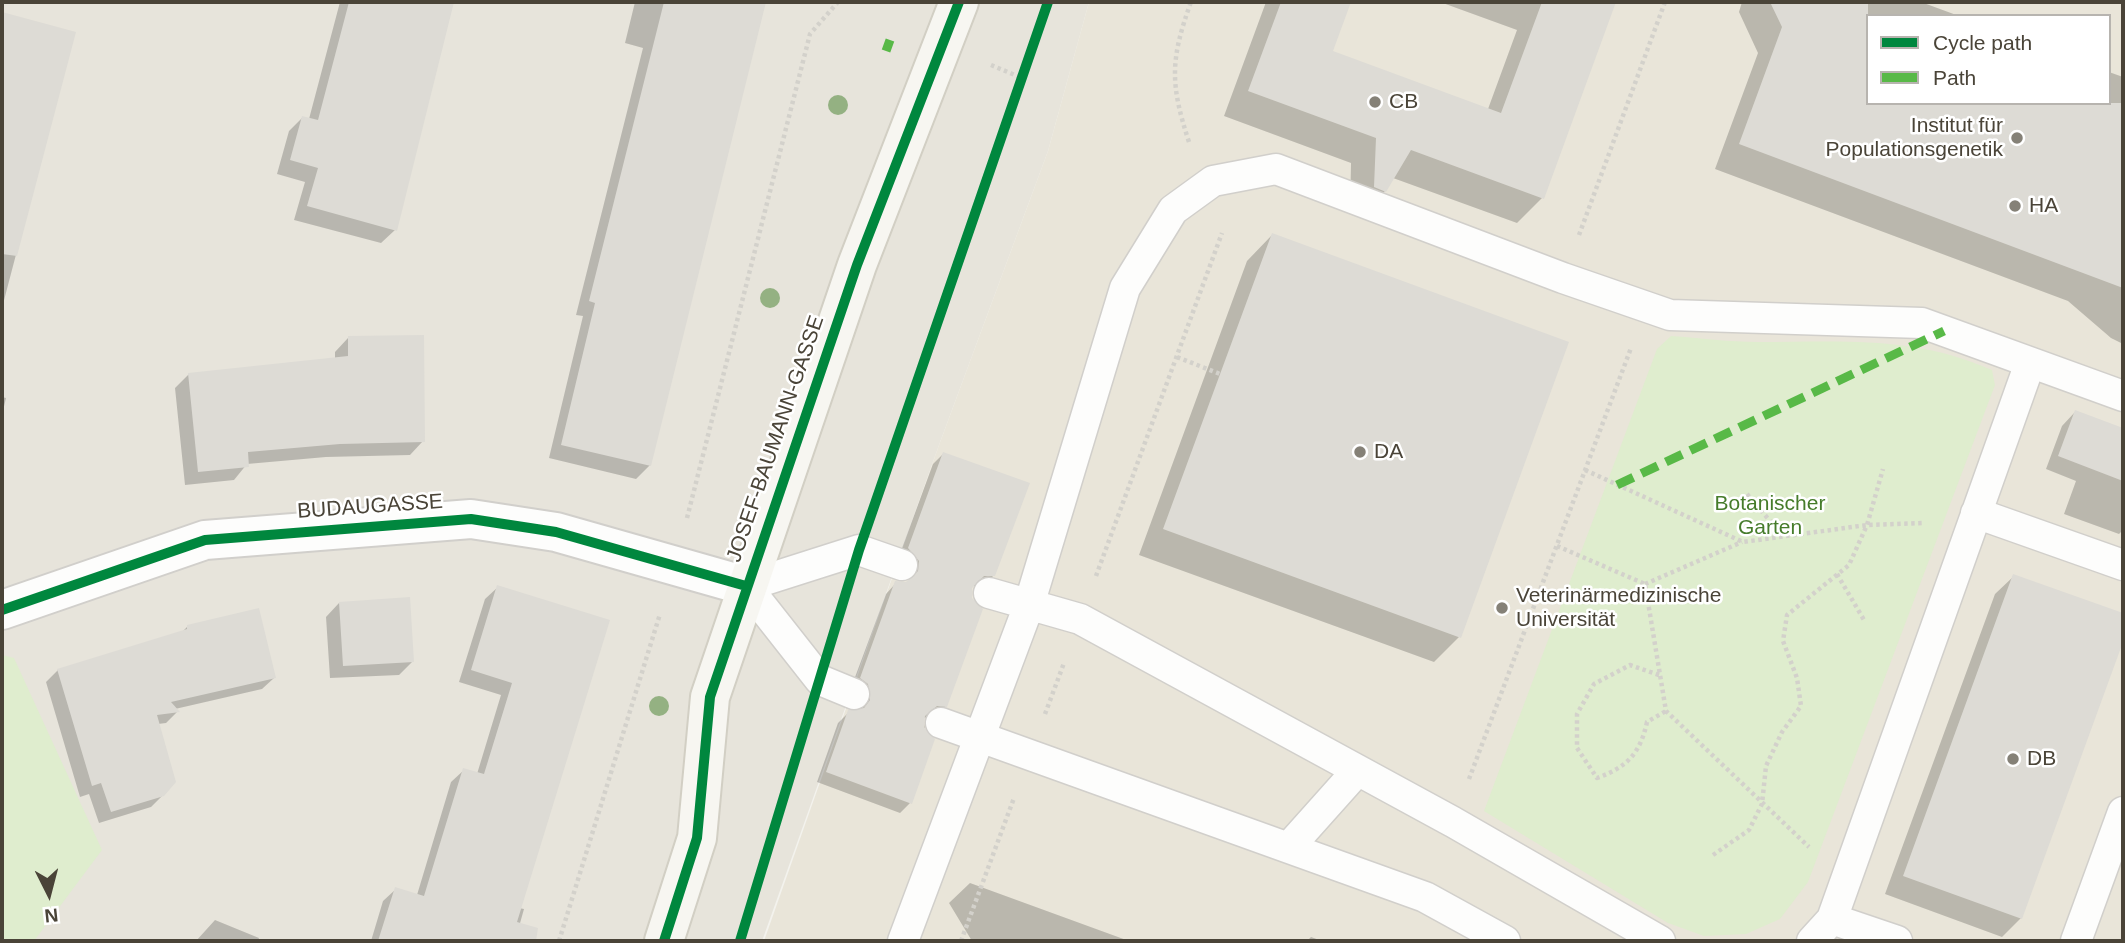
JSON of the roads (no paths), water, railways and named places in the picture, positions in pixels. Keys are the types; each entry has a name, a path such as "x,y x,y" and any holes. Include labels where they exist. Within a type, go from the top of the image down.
{"street":[{"name":"JOSEF-BAUMANN-GASSE","path":"664,941 697,838 710,697 857,265 959,2"},
{"name":"BUDAUGASSE","path":"2,610 43,593 205,540 471,519 556,532 746,586"}],"lane":[{"path":"903,941 1029,606 1125,289 1173,210 1213,181 1276,169 1670,316 1922,323 2123,396"},
{"path":"1812,941 1832,919 2030,363"},
{"path":"1972,526 2123,565"},
{"path":"855,694 820,680 746,586 859,550 902,565"},
{"path":"989,593 1080,620 1453,822 1660,941"},
{"path":"941,723 1290,846 1425,897 1504,941"},
{"path":"1290,846 1357,771"},
{"path":"2076,941 2123,813"},
{"path":"1832,919 1897,941"}],"place":[{"name":"CB","path":"1375,102"},
{"name":"Institut für Populationsgenetik","path":"2017,138"},
{"name":"HA","path":"2015,206"},
{"name":"DA","path":"1360,452"},
{"name":"Veterinärmedizinische Universität","path":"1502,608"},
{"name":"DB","path":"2013,759"}],"park label":[{"name":"Botanischer Garten","path":"1770,516"}]}
